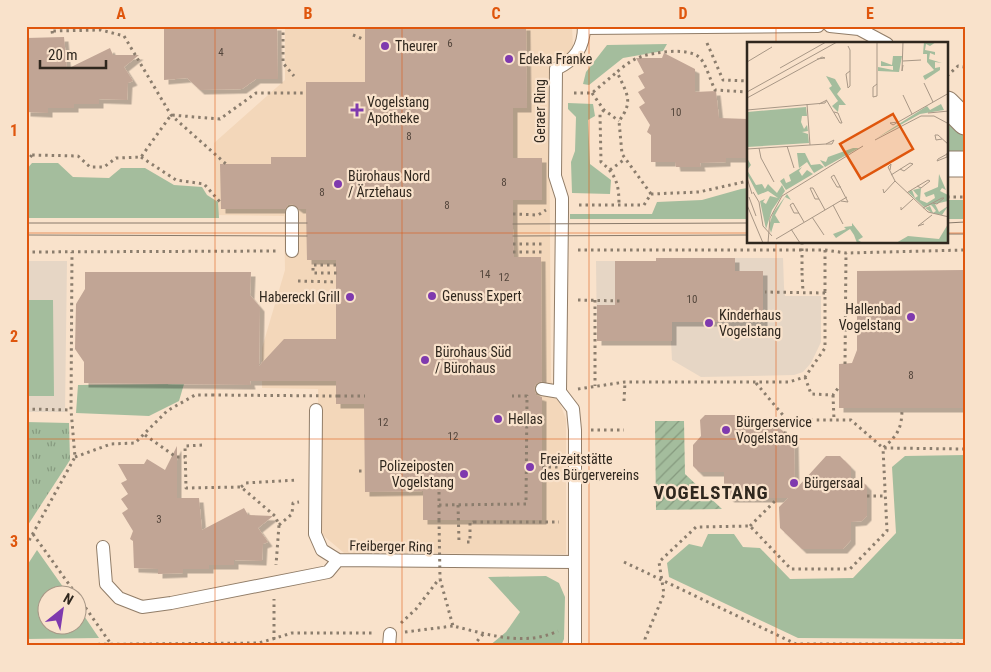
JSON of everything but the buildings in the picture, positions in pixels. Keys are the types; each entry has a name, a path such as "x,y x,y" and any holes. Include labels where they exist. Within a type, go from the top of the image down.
{"street":[{"path":"948,105 965,122"},
{"path":"948,164 965,164"}],"lane":[{"name":"Geraer Ring","path":"562,206 562,198 555,176 556,69 566,64 575,56 584,40 584,27 818,26"},
{"path":"830,26 859,29 872,39"},
{"path":"562,206 560,392 573,409 575,430 575,646"},
{"path":"292,212 292,251"},
{"path":"542,389 560,392"},
{"name":"Freiberger Ring","path":"316,410 315,534 322,550 338,560 575,562"},
{"path":"103,547 106,584 119,598 142,607 171,604 328,572 338,560"}],"path":[{"path":"60,26 60,31"},
{"path":"283,26 283,63 294,76"},
{"path":"707,27 707,45 723,80 747,81"},
{"path":"53,37 52,29 60,31 101,28 124,36 171,115 226,164"},
{"path":"353,35 364,40"},
{"path":"574,93 592,93 628,63 642,56 664,52 689,52 700,58 714,90 747,92"},
{"path":"948,75 958,66 965,67"},
{"path":"617,72 627,93 628,109 619,121 622,154 652,194"},
{"path":"171,115 220,119 256,93 306,93"},
{"path":"592,93 604,110 619,121"},
{"path":"604,110 600,114 601,162 610,170 619,188 619,206"},
{"path":"141,157 171,115"},
{"path":"26,153 32,155 78,156 90,167 104,167 116,158 141,157 176,180 204,184 221,204"},
{"path":"26,162 32,155"},
{"path":"610,170 625,159"},
{"path":"652,194 700,192 747,181"},
{"path":"513,214 538,215 550,207 562,206 644,205 652,194"},
{"path":"948,197 965,197"},
{"path":"513,244 545,244 562,250 825,250 846,253 965,250"},
{"path":"802,244 803,292"},
{"path":"560,392 624,382 789,382 805,377 824,348 825,250"},
{"path":"26,252 292,251"},
{"path":"538,251 513,252 546,252"},
{"path":"26,546 75,457 71,410 72,252"},
{"path":"845,364 846,253"},
{"path":"336,265 313,265 313,273 337,273"},
{"path":"298,281 336,282"},
{"path":"765,292 825,293"},
{"path":"561,299 620,301"},
{"path":"595,300 595,386"},
{"path":"805,377 811,394 833,395"},
{"path":"624,382 624,401"},
{"path":"756,382 787,420 785,434"},
{"path":"834,420 833,395 839,387"},
{"path":"75,457 111,444 135,443 145,435 166,411 195,395 365,396"},
{"path":"439,505 526,504 527,396 512,396"},
{"path":"884,448 896,438 902,423 902,408"},
{"path":"26,409 71,410"},
{"path":"787,420 851,420 884,448 965,449"},
{"path":"592,430 624,430"},
{"path":"145,435 176,457 185,457"},
{"path":"202,445 185,446 186,488 241,487 246,483 298,481 299,475"},
{"path":"750,526 791,569 850,569 887,531 884,448"},
{"path":"359,471 364,471"},
{"path":"594,479 624,479"},
{"path":"241,487 275,516 279,525 275,582 274,646"},
{"path":"439,492 440,579 453,626"},
{"path":"866,496 886,496"},
{"path":"645,646 645,639 664,594 659,562 696,528 750,526 775,501"},
{"path":"279,525 292,514 293,503"},
{"path":"458,505 459,542"},
{"path":"470,542 473,521 575,522"},
{"path":"33,534 68,584"},
{"path":"624,562 796,645 965,644"},
{"path":"390,640 440,579"},
{"path":"88,612 111,644"},
{"path":"26,645 206,645 259,643 292,632 390,640 453,626 514,640 550,635 576,623"},
{"path":"473,646 484,633"}],"shaded area":[{"path":"285,26 572,26 573,47 549,86 551,380 566,419 566,554 344,553 318,531 318,389 262,388 262,348 285,270 284,216 215,215 214,143 285,80"},
{"name":"Kinderhaus Vogelstang","path":"656,258 676,258 676,277 686,271 686,258 706,258 706,277 714,271 714,258 783,258 785,296 821,296 821,342 811,363 803,372 794,375 701,377 672,360 671,341 597,341 596,261 647,261 647,277 656,271"},
{"path":"26,261 67,261 65,412 26,412"}],"green space":[{"path":"667,44 663,51 623,58 589,85 583,84 586,72 607,45"},
{"path":"568,103 593,104 595,116 588,120 590,164 611,180 610,194 572,193 571,162 575,151 576,117 568,109"},
{"path":"948,121 965,137 965,155 948,155"},
{"path":"32,163 58,163 73,177 109,178 121,168 145,168 174,185 202,187 207,195 218,202 219,218 26,218 26,170"},
{"path":"747,188 747,219 570,219 570,214 652,214 657,202 702,200"},
{"path":"948,200 965,200 965,219 948,219"},
{"path":"26,300 53,300 54,396 26,396"},
{"path":"184,384 179,401 149,416 76,413 78,385"},
{"path":"655,421 684,421 685,474 722,509 656,510"},
{"path":"26,422 69,423 70,460 26,528"},
{"path":"965,455 965,639 798,638 669,577 667,563 689,544 702,547 708,534 734,534 743,547 760,548 790,579 853,578 896,533 892,467 905,456"},
{"path":"37,550 61,584 38,584 38,634 88,634 88,622 99,638 26,639 26,567"},
{"path":"546,576 559,583 565,597 564,639 561,646 489,646 506,632 520,612 488,577"}],"tram line":[{"path":"948,223 965,222"},
{"path":"26,223 307,223"},
{"path":"513,224 747,223"},
{"path":"948,234 965,234"},
{"path":"26,235 307,236"},
{"path":"513,236 747,235"}],"place":[{"name":"Theurer","path":"385,46"},
{"name":"Edeka Franke","path":"509,59"},
{"name":"Vogelstang Apotheke","path":"357,110"},
{"name":"Bürohaus Nord / Ärztehaus","path":"338,184"},
{"name":"Genuss Expert","path":"432,296"},
{"name":"Habereckl Grill","path":"350,297"},
{"name":"Hallenbad Vogelstang","path":"911,317"},
{"name":"Kinderhaus Vogelstang","path":"709,323"},
{"name":"Bürohaus Süd / Bürohaus","path":"425,360"},
{"name":"Hellas","path":"498,419"},
{"name":"Bürgerservice Vogelstang","path":"726,430"},
{"name":"Freizeitstätte des Bürgervereins","path":"530,467"},
{"name":"Polizeiposten Vogelstang","path":"464,474"},
{"name":"Bürgersaal","path":"794,483"}],"district":[{"name":"VOGELSTANG","path":"711,492"}]}
